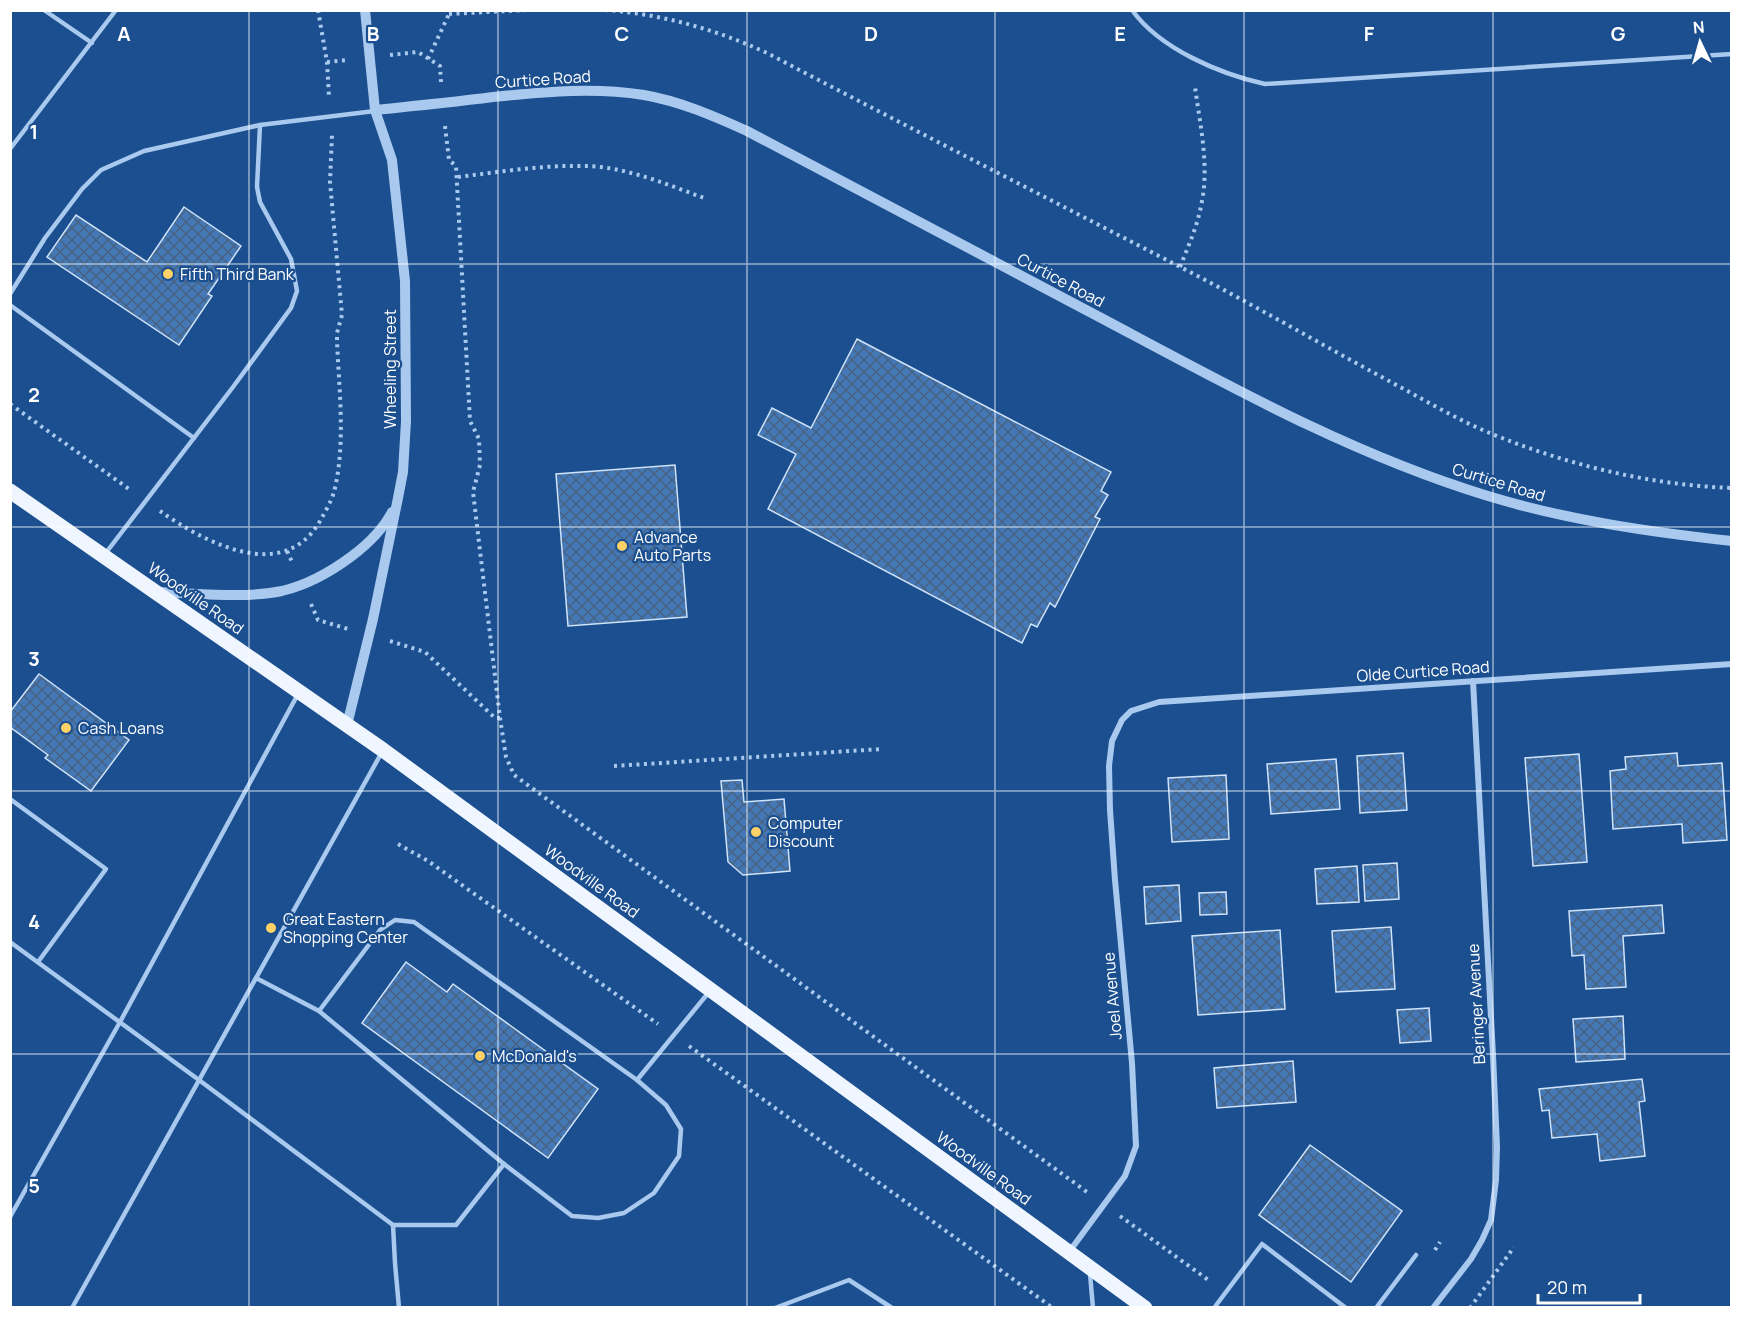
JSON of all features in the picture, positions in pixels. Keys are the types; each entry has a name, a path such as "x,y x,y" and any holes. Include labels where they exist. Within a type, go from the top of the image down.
{"main road":[{"name":"Woodville Road","path":"10,491 383,750 1145,1308"}],"street":[{"name":"Wheeling Street","path":"347,725 373,620 398,498 403,472 406,421 405,281 392,160 375,110 365,10"},
{"name":"Curtice Road","path":"375,110 561,90 589,90 646,95 699,111 747,131 1246,394 1392,461 1480,493 1539,510 1618,526 1731,541"},
{"path":"156,592 262,594 303,584 341,564 356,553 386,523 398,498"},
{"name":"Olde Curtice Road","path":"1122,720 1131,711 1159,702 1731,664"},
{"name":"Beringer Avenue","path":"1433,1308 1471,1259 1482,1240 1491,1220 1496,1180 1497,1146 1493,1055 1473,681"},
{"name":"Joel Avenue","path":"1069,1253 1125,1176 1136,1146 1132,1063 1110,810 1110,752 1112,741 1122,720"}],"lane":[{"path":"44,10 92,43"},
{"path":"10,149 116,10"},
{"path":"1132,10 1151,31 1181,51 1225,72 1265,84 1731,54"},
{"path":"10,294 45,238 82,189 101,170 144,151 260,124 375,110"},
{"path":"104,556 291,308 297,291 291,259 260,202 257,187 260,124"},
{"path":"10,305 194,438"},
{"path":"10,1216 120,1022 299,692"},
{"path":"72,1308 383,750"},
{"path":"10,799 106,869 38,962"},
{"path":"256,978 319,1011 504,1164 572,1216 598,1218 624,1213 654,1193 679,1156 681,1129 666,1106 638,1080 414,922 395,920 380,930 319,1011"},
{"path":"10,942 393,1226 456,1225 504,1164"},
{"path":"638,1080 711,990"},
{"path":"393,1226 399,1308"},
{"path":"1214,1308 1262,1244 1346,1308"},
{"path":"1376,1308 1416,1255"},
{"path":"1090,1268 1093,1308"},
{"path":"775,1308 849,1281 892,1308"}],"path":[{"path":"428,59 449,12 527,10"},
{"path":"604,10 674,20 726,35 747,44 1180,267 1400,387 1496,435 1539,451 1610,472 1684,485 1731,488"},
{"path":"327,62 418,52 440,66 449,160 456,166 457,177 470,420 478,439 480,465 473,492 500,718 506,757 514,775 1226,1292"},
{"path":"1180,267 1196,225 1204,189 1204,157 1195,87"},
{"path":"457,177 585,165 643,177 704,198"},
{"path":"614,766 882,749"},
{"path":"398,844 428,861 1053,1308"},
{"path":"1470,1308 1514,1247"}],"building":[{"path":"184,207 241,246 208,294 212,296 179,345 47,257 76,215 147,262"},
{"path":"857,339 1111,472 1101,491 1108,495 1095,517 1100,519 1055,607 1050,603 1037,627 1031,624 1022,643 768,509 796,454 758,435 772,408 811,428"},
{"name":"Advance Auto Parts","path":"675,465 687,617 568,626 556,474"},
{"path":"39,674 129,740 91,791 45,758 48,755 10,727 10,712"},
{"path":"1403,753 1407,810 1360,813 1357,756"},
{"path":"1677,753 1678,766 1722,763 1727,840 1683,843 1682,824 1613,829 1610,771 1626,769 1625,757"},
{"path":"1579,754 1587,862 1533,866 1525,758"},
{"path":"1336,759 1340,809 1271,814 1267,764"},
{"path":"1226,775 1229,839 1172,842 1168,778"},
{"name":"Computer Discount","path":"742,780 744,802 784,799 790,871 743,875 728,862 721,781"},
{"path":"1397,863 1399,899 1365,901 1363,865"},
{"path":"1357,866 1359,902 1317,904 1315,869"},
{"path":"1179,885 1181,921 1146,924 1144,887"},
{"path":"1226,892 1227,914 1200,915 1199,893"},
{"path":"1662,905 1664,933 1623,936 1626,987 1586,989 1584,955 1572,956 1569,911"},
{"path":"1391,927 1395,989 1336,992 1332,931"},
{"path":"1280,930 1285,1009 1198,1015 1192,936"},
{"name":"McDonald's","path":"406,962 447,992 453,984 598,1089 548,1158 362,1023"},
{"path":"1429,1008 1431,1041 1400,1043 1397,1010"},
{"path":"1623,1016 1625,1059 1576,1062 1573,1019"},
{"path":"1293,1061 1296,1102 1217,1108 1214,1068"},
{"path":"1642,1079 1645,1101 1639,1102 1645,1156 1600,1161 1597,1134 1552,1138 1549,1110 1542,1111 1539,1089"},
{"path":"1310,1145 1402,1211 1351,1282 1259,1215"}],"place":[{"name":"Fifth Third Bank","path":"168,274"},
{"name":"Advance Auto Parts","path":"622,546"},
{"name":"Cash Loans","path":"66,728"},
{"name":"Computer Discount","path":"756,832"},
{"name":"Great Eastern Shopping Center","path":"271,928"},
{"name":"McDonald's","path":"480,1056"}]}
